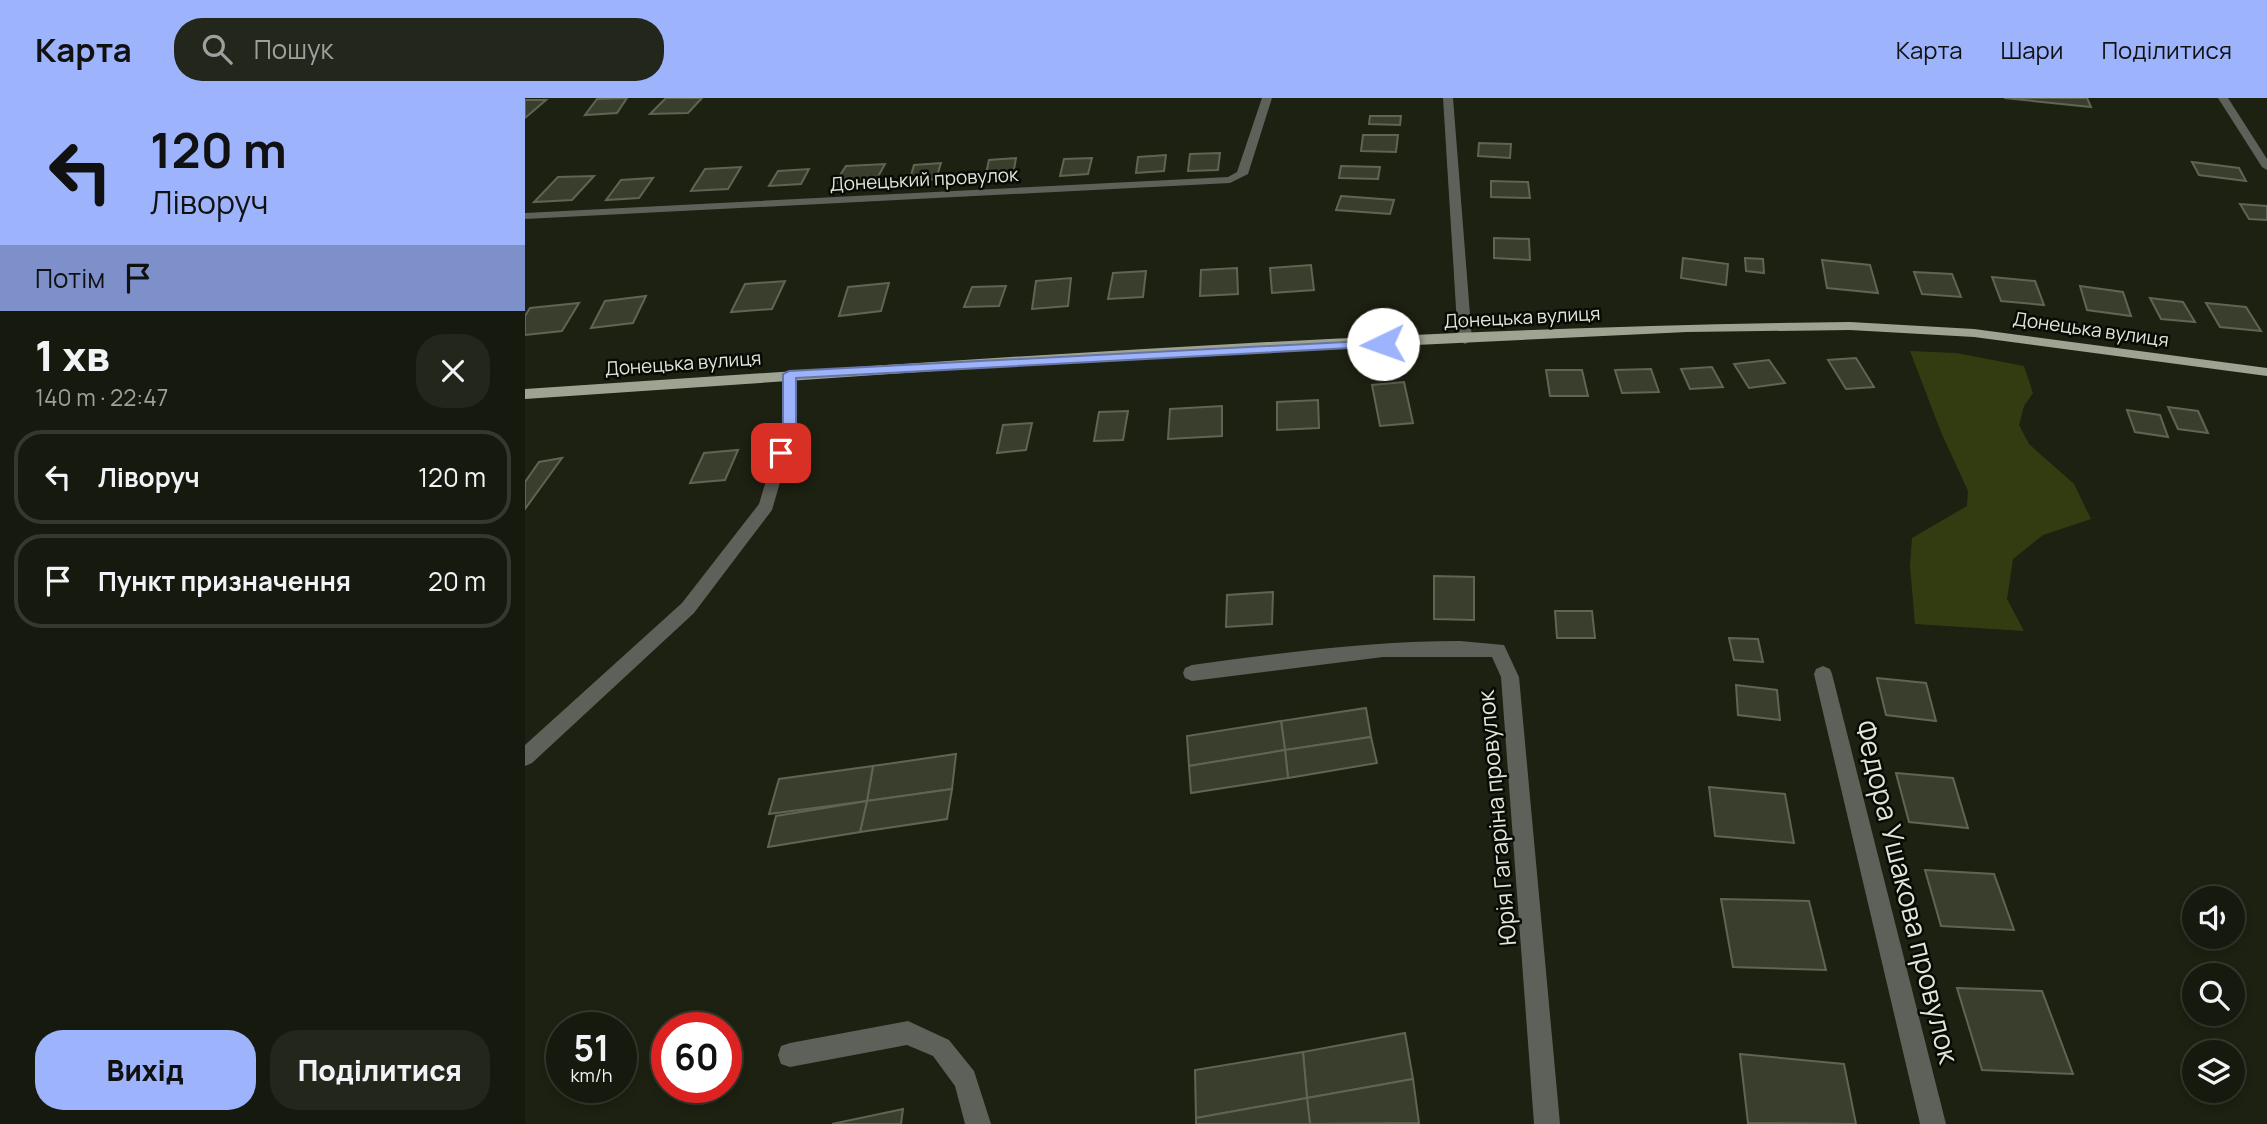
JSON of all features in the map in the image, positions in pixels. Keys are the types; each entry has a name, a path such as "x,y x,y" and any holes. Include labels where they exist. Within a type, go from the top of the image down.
{"main road":[{"name":"Донецька вулиця","path":"525,394 789,374 1081,357 1686,328 1850,326 1974,333 2267,372"}],"street":[{"name":"Донецький провулок","path":"525,216 1230,180 1242,174 1267,98"},
{"path":"1448,98 1465,340"},
{"path":"2223,98 2267,167"},
{"path":"525,757 688,608 765,506 789,427 789,374"},
{"name":"Юрія Гагаріна провулок","path":"1192,673 1315,656 1463,646 1498,650 1510,677 1547,1124"},
{"name":"Федора Ушакова провулок","path":"1823,674 1933,1124"},
{"path":"790,1055 908,1033 941,1048 965,1080 978,1124"}],"green space":[{"path":"1910,351 1956,353 2024,366 2033,393 2024,406 2019,425 2029,444 2074,484 2091,519 2043,535 2013,559 2007,599 2024,631 1915,624 1910,566 1912,538 1967,506 1968,491 1941,432"}],"building":[{"path":"627,98 617,113 585,115 597,99"},
{"path":"666,98 702,98 688,113 650,114"},
{"path":"2004,98 2087,98 2091,107"},
{"path":"525,100 546,100 525,118"},
{"path":"1370,116 1401,116 1400,125 1369,124"},
{"path":"1363,135 1398,135 1396,152 1361,151"},
{"path":"1479,143 1511,144 1510,158 1478,156"},
{"path":"1220,153 1218,170 1188,171 1190,154"},
{"path":"1166,155 1164,171 1136,173 1138,157"},
{"path":"1016,158 1013,175 985,178 989,160"},
{"path":"1092,158 1088,174 1060,176 1064,159"},
{"path":"2192,162 2239,168 2246,181 2199,175"},
{"path":"941,163 936,179 909,182 914,165"},
{"path":"885,164 875,182 835,183 846,166"},
{"path":"1341,166 1380,167 1378,179 1339,178"},
{"path":"741,167 728,189 691,191 705,169"},
{"path":"809,169 801,184 769,186 778,171"},
{"path":"594,176 572,200 534,202 558,177"},
{"path":"653,178 639,198 606,200 621,180"},
{"path":"1491,181 1528,182 1530,198 1491,197"},
{"path":"1341,196 1394,200 1390,214 1336,210"},
{"path":"2240,204 2267,206 2267,220 2249,219"},
{"path":"1494,238 1529,239 1530,260 1494,258"},
{"path":"1683,258 1728,264 1726,285 1681,278"},
{"path":"1745,258 1763,259 1764,273 1746,271"},
{"path":"1822,260 1870,265 1878,293 1827,288"},
{"path":"1311,265 1314,290 1272,293 1270,268"},
{"path":"1237,268 1238,294 1200,296 1201,270"},
{"path":"1146,271 1143,297 1108,299 1113,273"},
{"path":"1914,272 1952,274 1961,297 1922,294"},
{"path":"1992,277 2035,281 2044,305 2001,301"},
{"path":"1071,278 1068,306 1032,309 1036,281"},
{"path":"785,281 772,309 731,312 745,284"},
{"path":"889,283 881,311 839,316 848,287"},
{"path":"1006,286 999,306 964,307 972,287"},
{"path":"2080,286 2123,292 2131,316 2087,310"},
{"path":"646,296 633,323 591,328 605,301"},
{"path":"2150,298 2183,302 2195,322 2161,319"},
{"path":"579,303 562,331 525,335 525,316 530,308"},
{"path":"2206,303 2246,307 2261,331 2220,327"},
{"path":"1856,358 1874,387 1846,389 1828,360"},
{"path":"1769,360 1785,383 1749,388 1734,364"},
{"path":"1712,367 1723,387 1690,389 1681,369"},
{"path":"1651,369 1659,392 1622,393 1615,370"},
{"path":"1546,370 1582,370 1588,396 1550,396"},
{"path":"1404,382 1413,423 1380,426 1372,385"},
{"path":"1318,400 1319,428 1277,430 1277,402"},
{"path":"1222,406 1222,436 1168,439 1170,409"},
{"path":"2168,407 2198,411 2208,433 2178,429"},
{"path":"2127,410 2160,415 2168,437 2135,432"},
{"path":"1128,411 1123,440 1094,441 1099,412"},
{"path":"1032,423 1026,450 997,453 1003,425"},
{"path":"738,450 725,480 690,483 704,453"},
{"path":"562,458 525,509 525,482 539,462"},
{"path":"1434,576 1474,577 1474,620 1434,619"},
{"path":"1273,592 1272,624 1226,627 1227,595"},
{"path":"1555,611 1592,611 1595,638 1557,638"},
{"path":"1729,638 1758,639 1763,662 1734,660"},
{"path":"1877,678 1926,683 1936,721 1886,715"},
{"path":"1736,685 1777,690 1780,720 1738,715"},
{"path":"1366,708 1371,737 1285,750 1281,721"},
{"path":"1281,721 1285,750 1189,766 1187,736"},
{"path":"1371,737 1377,763 1288,778 1285,750"},
{"path":"1285,750 1288,778 1191,793 1189,766"},
{"path":"956,754 952,789 867,801 873,766"},
{"path":"873,766 867,801 769,814 779,779"},
{"path":"1896,773 1953,778 1968,828 1909,822"},
{"path":"1709,787 1785,794 1794,843 1715,836"},
{"path":"952,789 947,819 860,832 867,801"},
{"path":"867,801 860,832 768,847 776,816"},
{"path":"1925,870 1994,874 2014,930 1941,926"},
{"path":"1721,899 1809,901 1826,970 1733,967"},
{"path":"1957,988 2042,991 2073,1074 1982,1070"},
{"path":"1405,1033 1413,1079 1307,1098 1303,1052"},
{"path":"1303,1052 1307,1098 1196,1118 1195,1070"},
{"path":"1740,1054 1844,1064 1856,1124 1748,1123"},
{"path":"1413,1079 1419,1123 1310,1124 1307,1098"},
{"path":"1307,1098 1310,1124 1196,1124 1196,1118"},
{"path":"903,1109 901,1124 832,1124"}],"route":[{"path":"781,453 789,427 789,374 1081,357 1383,344"}]}
